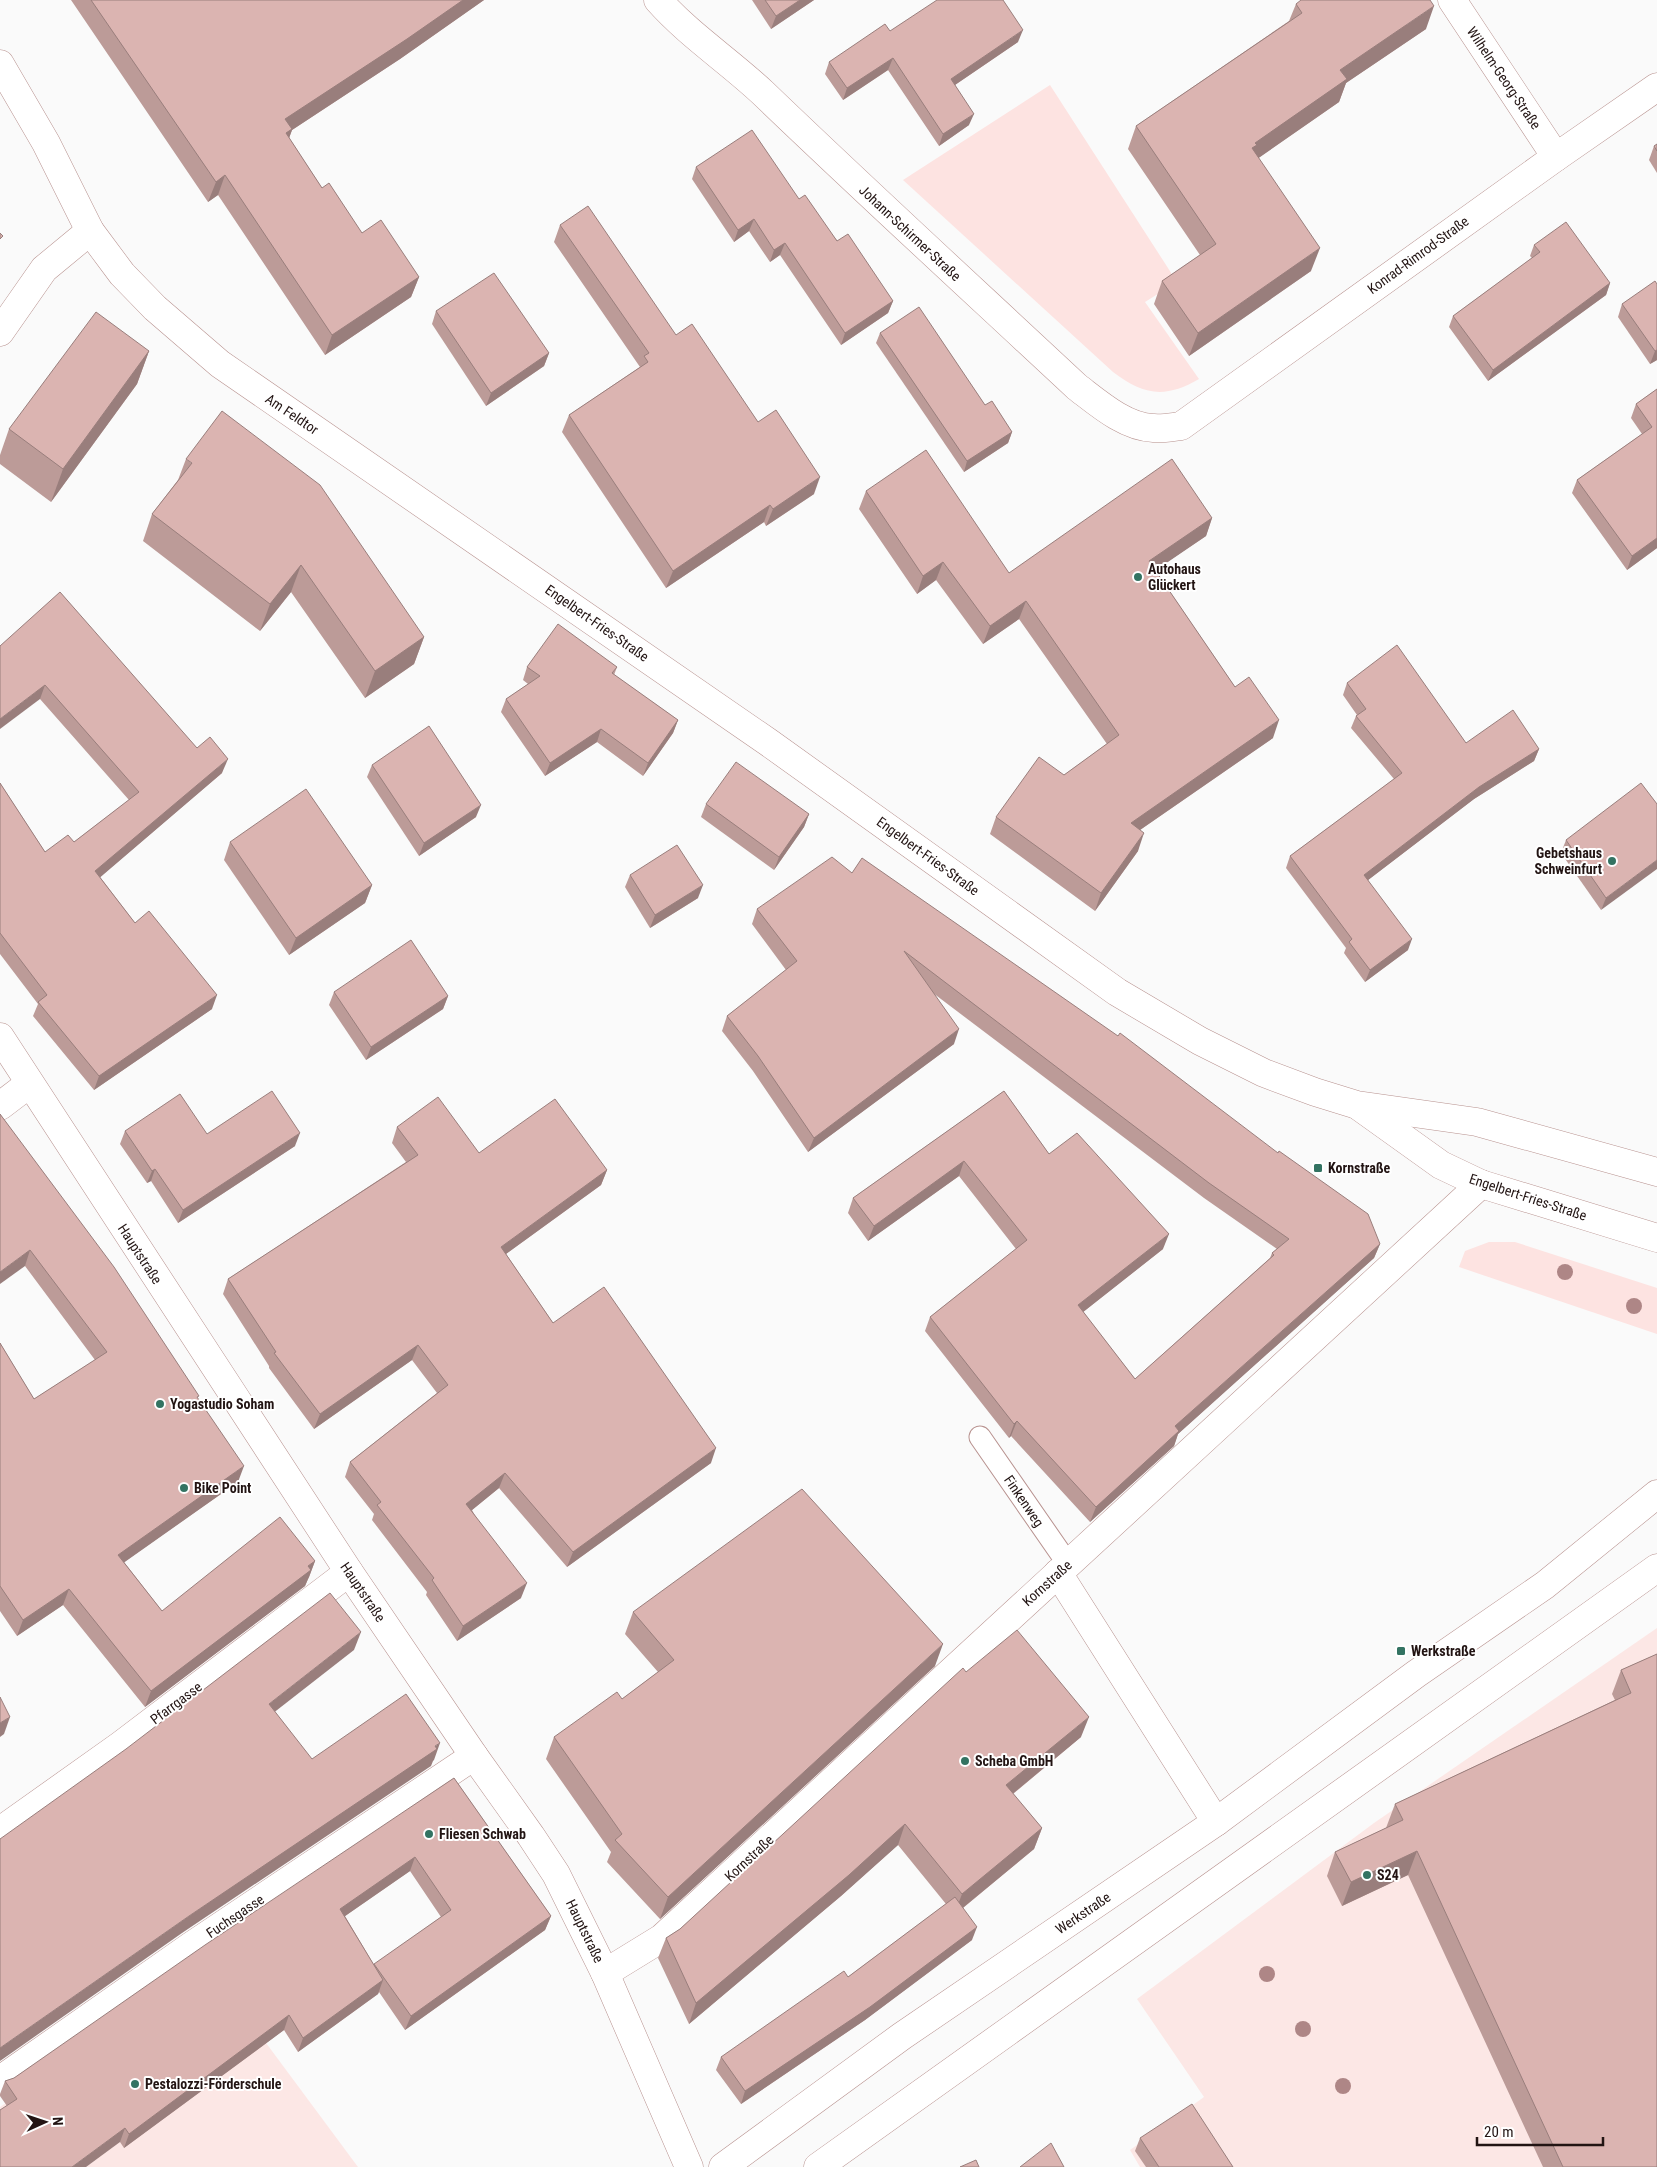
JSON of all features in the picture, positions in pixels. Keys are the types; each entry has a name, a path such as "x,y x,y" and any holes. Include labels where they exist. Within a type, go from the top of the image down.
{"main road":[{"name":"Johann-Schirmer-Straße","path":"658,0 671,15 756,86 874,200 1077,387 1100,405 1127,421 1152,428 1181,426"},
{"name":"Wilhelm-Georg-Straße","path":"1452,0 1556,157"},
{"name":"Am Feldtor","path":"0,64 46,143 90,231 122,274 155,308 220,364 519,569"},
{"name":"Konrad-Rimrod-Straße","path":"1181,426 1556,157 1657,87"},
{"path":"0,332 44,269 90,231"},
{"name":"Engelbert-Fries-Straße","path":"519,569 828,784 1117,992 1200,1040 1264,1073 1357,1105 1477,1122 1657,1172"},
{"name":"Hauptstraße","path":"0,1037 349,1572 556,1874 605,1973 690,2167"},
{"path":"0,1106 29,1084"},
{"name":"Engelbert-Fries-Straße","path":"1357,1105 1441,1165 1481,1184 1657,1238"},
{"name":"Kornstraße","path":"605,1973 662,1938 1481,1184"},
{"name":"Werkstraße","path":"723,2167 902,2036 1216,1822 1416,1674 1545,1585 1657,1494"},
{"path":"818,2167 1657,1568"},
{"path":"1063,1569 1216,1822"},
{"name":"Pfarrgasse","path":"0,1831 121,1745 349,1572"},
{"name":"Fuchsgasse","path":"0,2080 191,1946 474,1756"}],"lane":[{"name":"Finkenweg","path":"980,1437 1063,1569"}],"shaded area":[{"path":"1050,85 1177,282 1145,302 1199,379 1187,385 1175,390 1154,392 1134,386 1124,380 903,180"},
{"path":"1489,1242 1515,1242 1657,1288 1657,1334 1459,1267 1465,1251"},
{"path":"1657,1628 1657,2167 1140,2167 1130,2150 1204,2097 1137,1999 1374,1823"},
{"path":"209,1966 358,2167 0,2167 0,2107"}],"building":[{"path":"91,0 463,0 285,119 292,129 286,133 322,188 329,183 362,233 381,220 419,277 332,335 225,175 216,182"},
{"path":"765,0 800,0 776,16"},
{"path":"937,0 1003,0 1023,30 951,79 974,114 943,134 893,58 847,88 829,62 885,24 890,31"},
{"path":"1301,0 1430,0 1434,6 1340,70 1347,79 1255,143 1257,145 1252,148 1320,248 1198,333 1162,281 1216,244 1136,126 1302,13 1296,4"},
{"path":"752,130 799,199 805,195 837,241 848,234 893,301 845,333 785,243 774,250 754,219 738,230 696,167"},
{"path":"588,206 676,335 692,324 758,422 776,410 820,477 773,509 770,505 673,571 569,415 648,362 644,356 649,353 560,225"},
{"path":"1566,222 1610,283 1493,370 1453,316 1540,252 1534,245"},
{"path":"494,273 549,353 491,393 436,311"},
{"path":"1655,281 1657,284 1657,350 1655,351 1622,304"},
{"path":"919,307 985,405 992,401 1012,432 967,461 880,333"},
{"path":"96,312 149,351 63,469 9,429"},
{"path":"1657,389 1657,538 1632,556 1577,480 1652,427 1636,404"},
{"path":"222,411 320,485 424,637 375,671 301,565 270,604 152,514 192,463 186,459"},
{"path":"926,450 1009,573 1172,459 1212,518 1149,561 1235,687 1249,677 1279,720 1131,823 1144,833 1101,893 996,817 1039,757 1064,775 1119,735 1026,601 990,626 943,562 923,576 866,491"},
{"path":"60,592 197,748 210,737 228,759 95,871 135,923 149,911 217,995 99,1076 38,1002 47,995 0,933 0,783 45,852 68,835 74,842 139,792 45,685 0,719 0,646"},
{"path":"558,624 617,667 612,673 678,720 648,763 601,729 550,763 506,699 540,676 527,667"},
{"path":"1397,645 1466,743 1513,710 1539,749 1479,787 1364,875 1412,939 1370,970 1349,942 1352,939 1290,856 1402,773 1356,716 1366,709 1347,683"},
{"path":"429,726 481,805 424,843 372,765"},
{"path":"736,762 809,814 779,857 706,804"},
{"name":"Gebetshaus Schweinfurt","path":"1641,783 1657,804 1657,860 1606,898 1566,840"},
{"path":"306,789 372,885 296,938 230,842"},
{"path":"677,845 703,885 655,915 630,875"},
{"path":"832,857 852,873 862,858 1118,1036 1120,1033 1278,1153 1279,1151 1368,1214 1380,1244 1175,1426 1179,1431 1096,1507 1017,1421 1014,1424 930,1317 1027,1240 964,1161 874,1226 853,1198 1004,1091 1049,1154 1077,1133 1169,1234 1078,1305 1135,1379 1274,1255 1272,1253 1289,1239 1209,1183 904,951 959,1029 814,1138 758,1056 727,1016 797,961 757,909"},
{"path":"411,940 448,996 371,1047 334,992"},
{"path":"272,1091 300,1133 183,1210 155,1169 152,1171 125,1131 180,1094 207,1134"},
{"path":"438,1097 479,1153 555,1099 607,1170 501,1247 553,1323 604,1287 716,1448 573,1552 505,1473 466,1504 527,1583 463,1626 432,1580 434,1578 377,1505 381,1502 350,1462 448,1385 418,1345 320,1414 274,1353 276,1352 228,1279 418,1155 397,1127"},
{"path":"0,1114 114,1267 199,1396 197,1397 244,1466 118,1555 162,1611 280,1517 315,1561 308,1566 311,1570 151,1691 69,1589 23,1620 0,1586 0,1343 34,1399 107,1352 30,1250 0,1272"},
{"path":"802,1489 943,1644 668,1897 615,1840 622,1834 554,1737 617,1692 622,1699 674,1660 633,1612"},
{"path":"330,1593 361,1632 269,1704 312,1759 406,1694 440,1743 435,1746 437,1749 189,1916 0,2048 0,1839 126,1749"},
{"path":"1017,1630 1089,1717 1006,1785 1042,1828 962,1894 905,1824 849,1875 696,2003 666,1938 680,1929 963,1668 966,1672"},
{"path":"1657,1654 1657,2167 1563,2167 1417,1851 1351,1882 1335,1852 1403,1820 1395,1804 1631,1693 1621,1670"},
{"path":"0,1697 10,1717 0,1723"},
{"path":"454,1778 551,1916 411,2016 374,1964 451,1910 415,1857 340,1909 383,1980 303,2038 289,2015 129,2134 125,2128 72,2167 0,2167 0,2110 17,2099 5,2081 14,2078 205,1945"},
{"path":"955,1897 977,1927 870,2007 745,2091 721,2057 844,1971 848,1977"},
{"path":"1192,2104 1233,2167 1159,2167 1140,2138"},
{"path":"1051,2143 1064,2167 1020,2167"},
{"path":"976,2160 979,2167 960,2167"}],"place":[{"name":"Autohaus Glückert","path":"1138,577"},
{"name":"Gebetshaus Schweinfurt","path":"1612,861"},
{"name":"Kornstraße","path":"1318,1168"},
{"name":"Yogastudio Soham","path":"160,1404"},
{"name":"Bike Point","path":"184,1488"},
{"name":"Werkstraße","path":"1401,1651"},
{"name":"Scheba GmbH","path":"965,1761"},
{"name":"Fliesen Schwab","path":"429,1834"},
{"name":"S24","path":"1367,1875"},
{"name":"Pestalozzi-Förderschule","path":"135,2084"}]}
